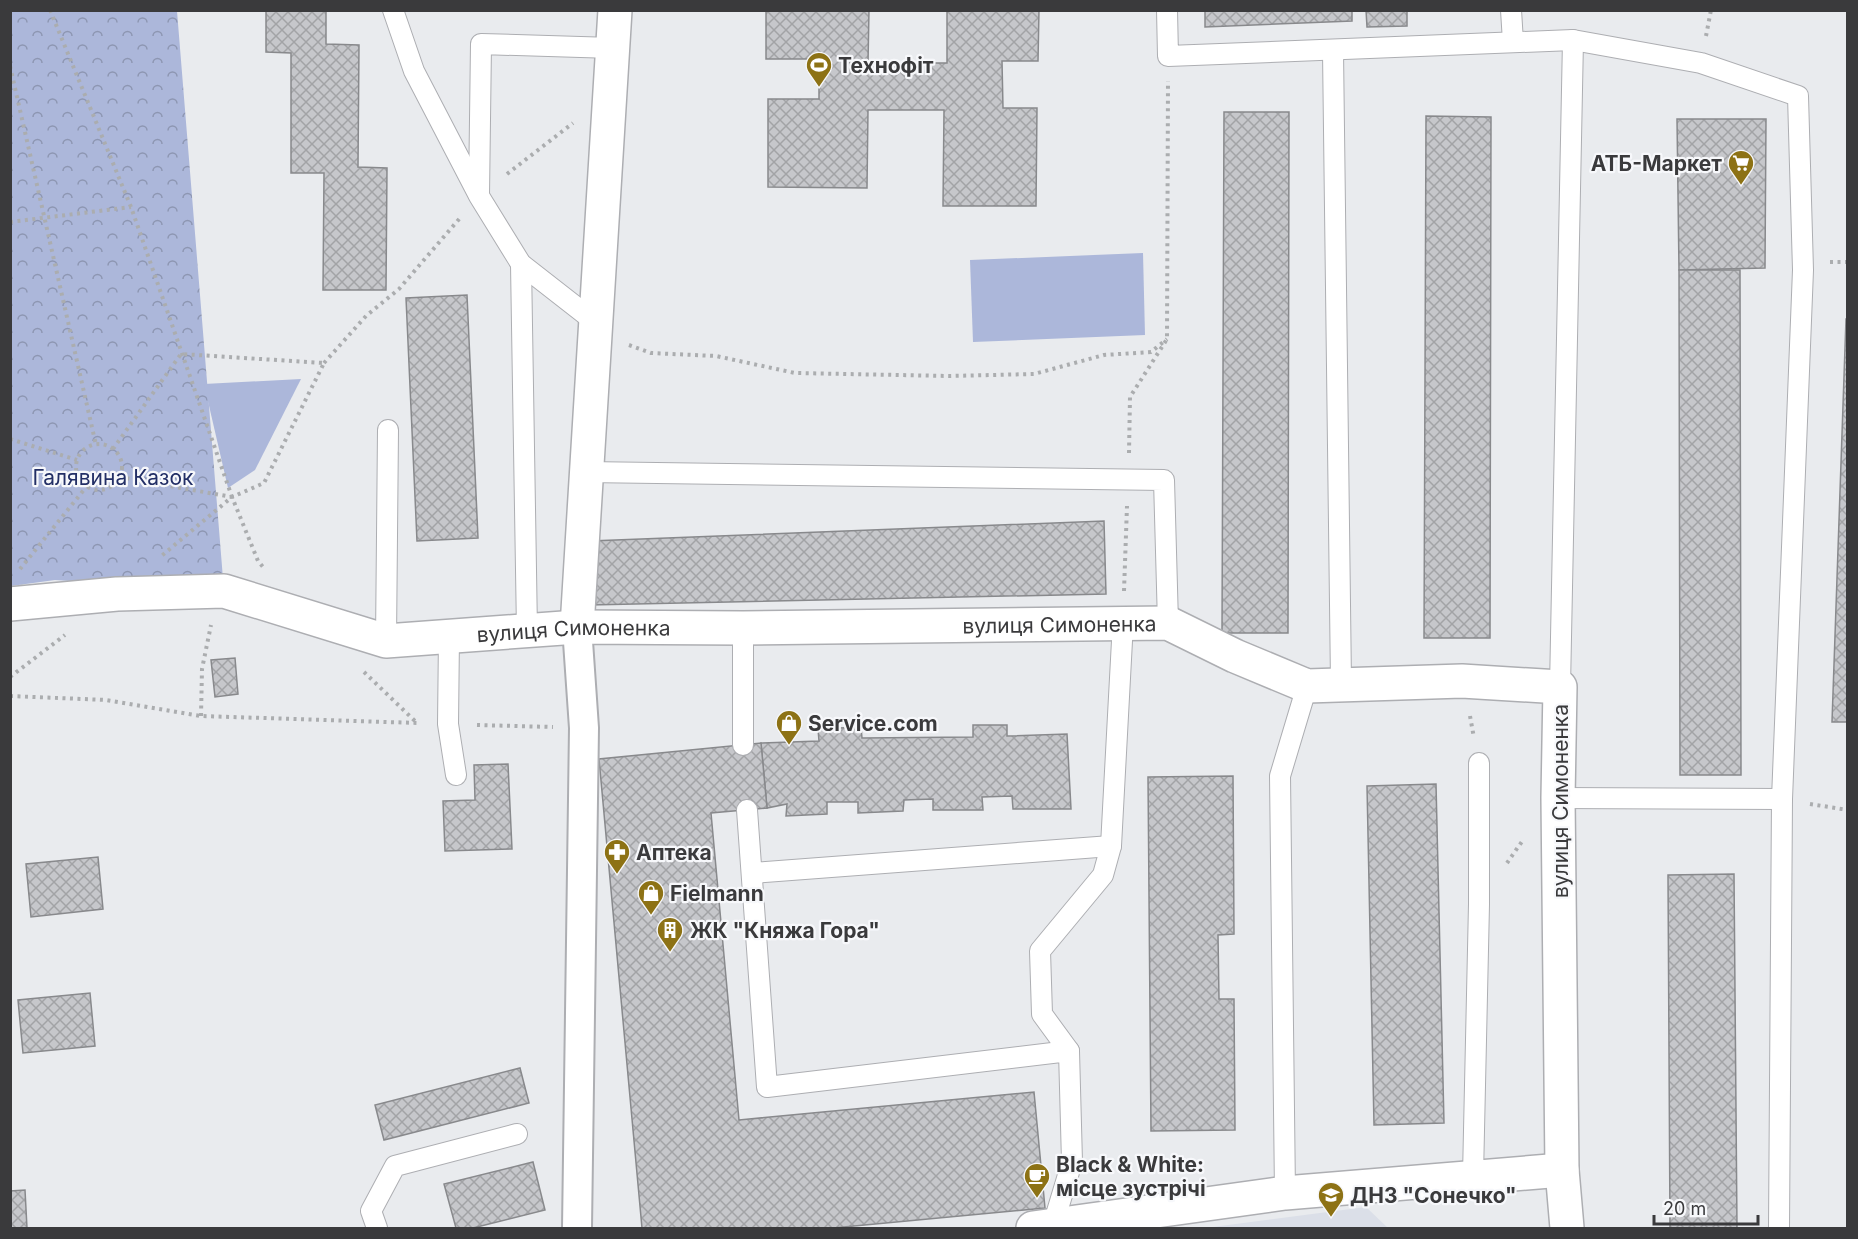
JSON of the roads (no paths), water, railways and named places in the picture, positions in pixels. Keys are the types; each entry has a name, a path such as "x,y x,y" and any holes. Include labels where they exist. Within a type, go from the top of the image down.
{"street":[{"path":"577,1228 584,728 577,627 594,321 615,10"},
{"name":"вулиця Симоненка","path":"14,588 117,594 224,591 386,641 577,627 743,628 1168,623 1235,656 1307,686 1341,683 1462,681 1560,687 1558,798 1562,1170 1567,1228"},
{"path":"1043,1227 1285,1192 1562,1170"}],"lane":[{"path":"393,10 414,71 478,196 521,264 594,321"},
{"path":"1167,10 1168,56 1573,40 1701,63 1798,96 1803,270 1782,800 1779,1228"},
{"path":"1511,10 1513,42"},
{"path":"1560,687 1573,40"},
{"path":"478,196 480,44 613,48"},
{"path":"1333,51 1341,683"},
{"path":"521,264 527,631"},
{"path":"386,641 388,430"},
{"path":"585,472 1164,480 1168,623"},
{"path":"1043,1227 1072,1162 1070,1051 1042,1014 1040,951 1102,875 1111,846 1123,622"},
{"path":"743,628 743,745"},
{"path":"449,636 448,724 456,776"},
{"path":"1285,1192 1280,776 1307,686"},
{"path":"1473,1176 1479,904 1479,763"},
{"path":"1558,798 1782,800"},
{"path":"747,810 767,1087 1070,1051"},
{"path":"752,873 1111,846"},
{"path":"377,1228 371,1211 396,1166 517,1134"}],"place":[{"name":"Технофіт","path":"819,88"},
{"name":"АТБ-Маркет","path":"1741,186"},
{"name":"Service.com","path":"789,746"},
{"name":"Аптека","path":"617,875"},
{"name":"Fielmann","path":"651,916"},
{"name":"ЖК \"Княжа Гора\"","path":"670,953"},
{"name":"Black & White: місце зустрічі","path":"1037,1199"},
{"name":"ДНЗ \"Сонечко\"","path":"1331,1218"}],"park label":[{"name":"Галявина Казок","path":"113,477"}]}
